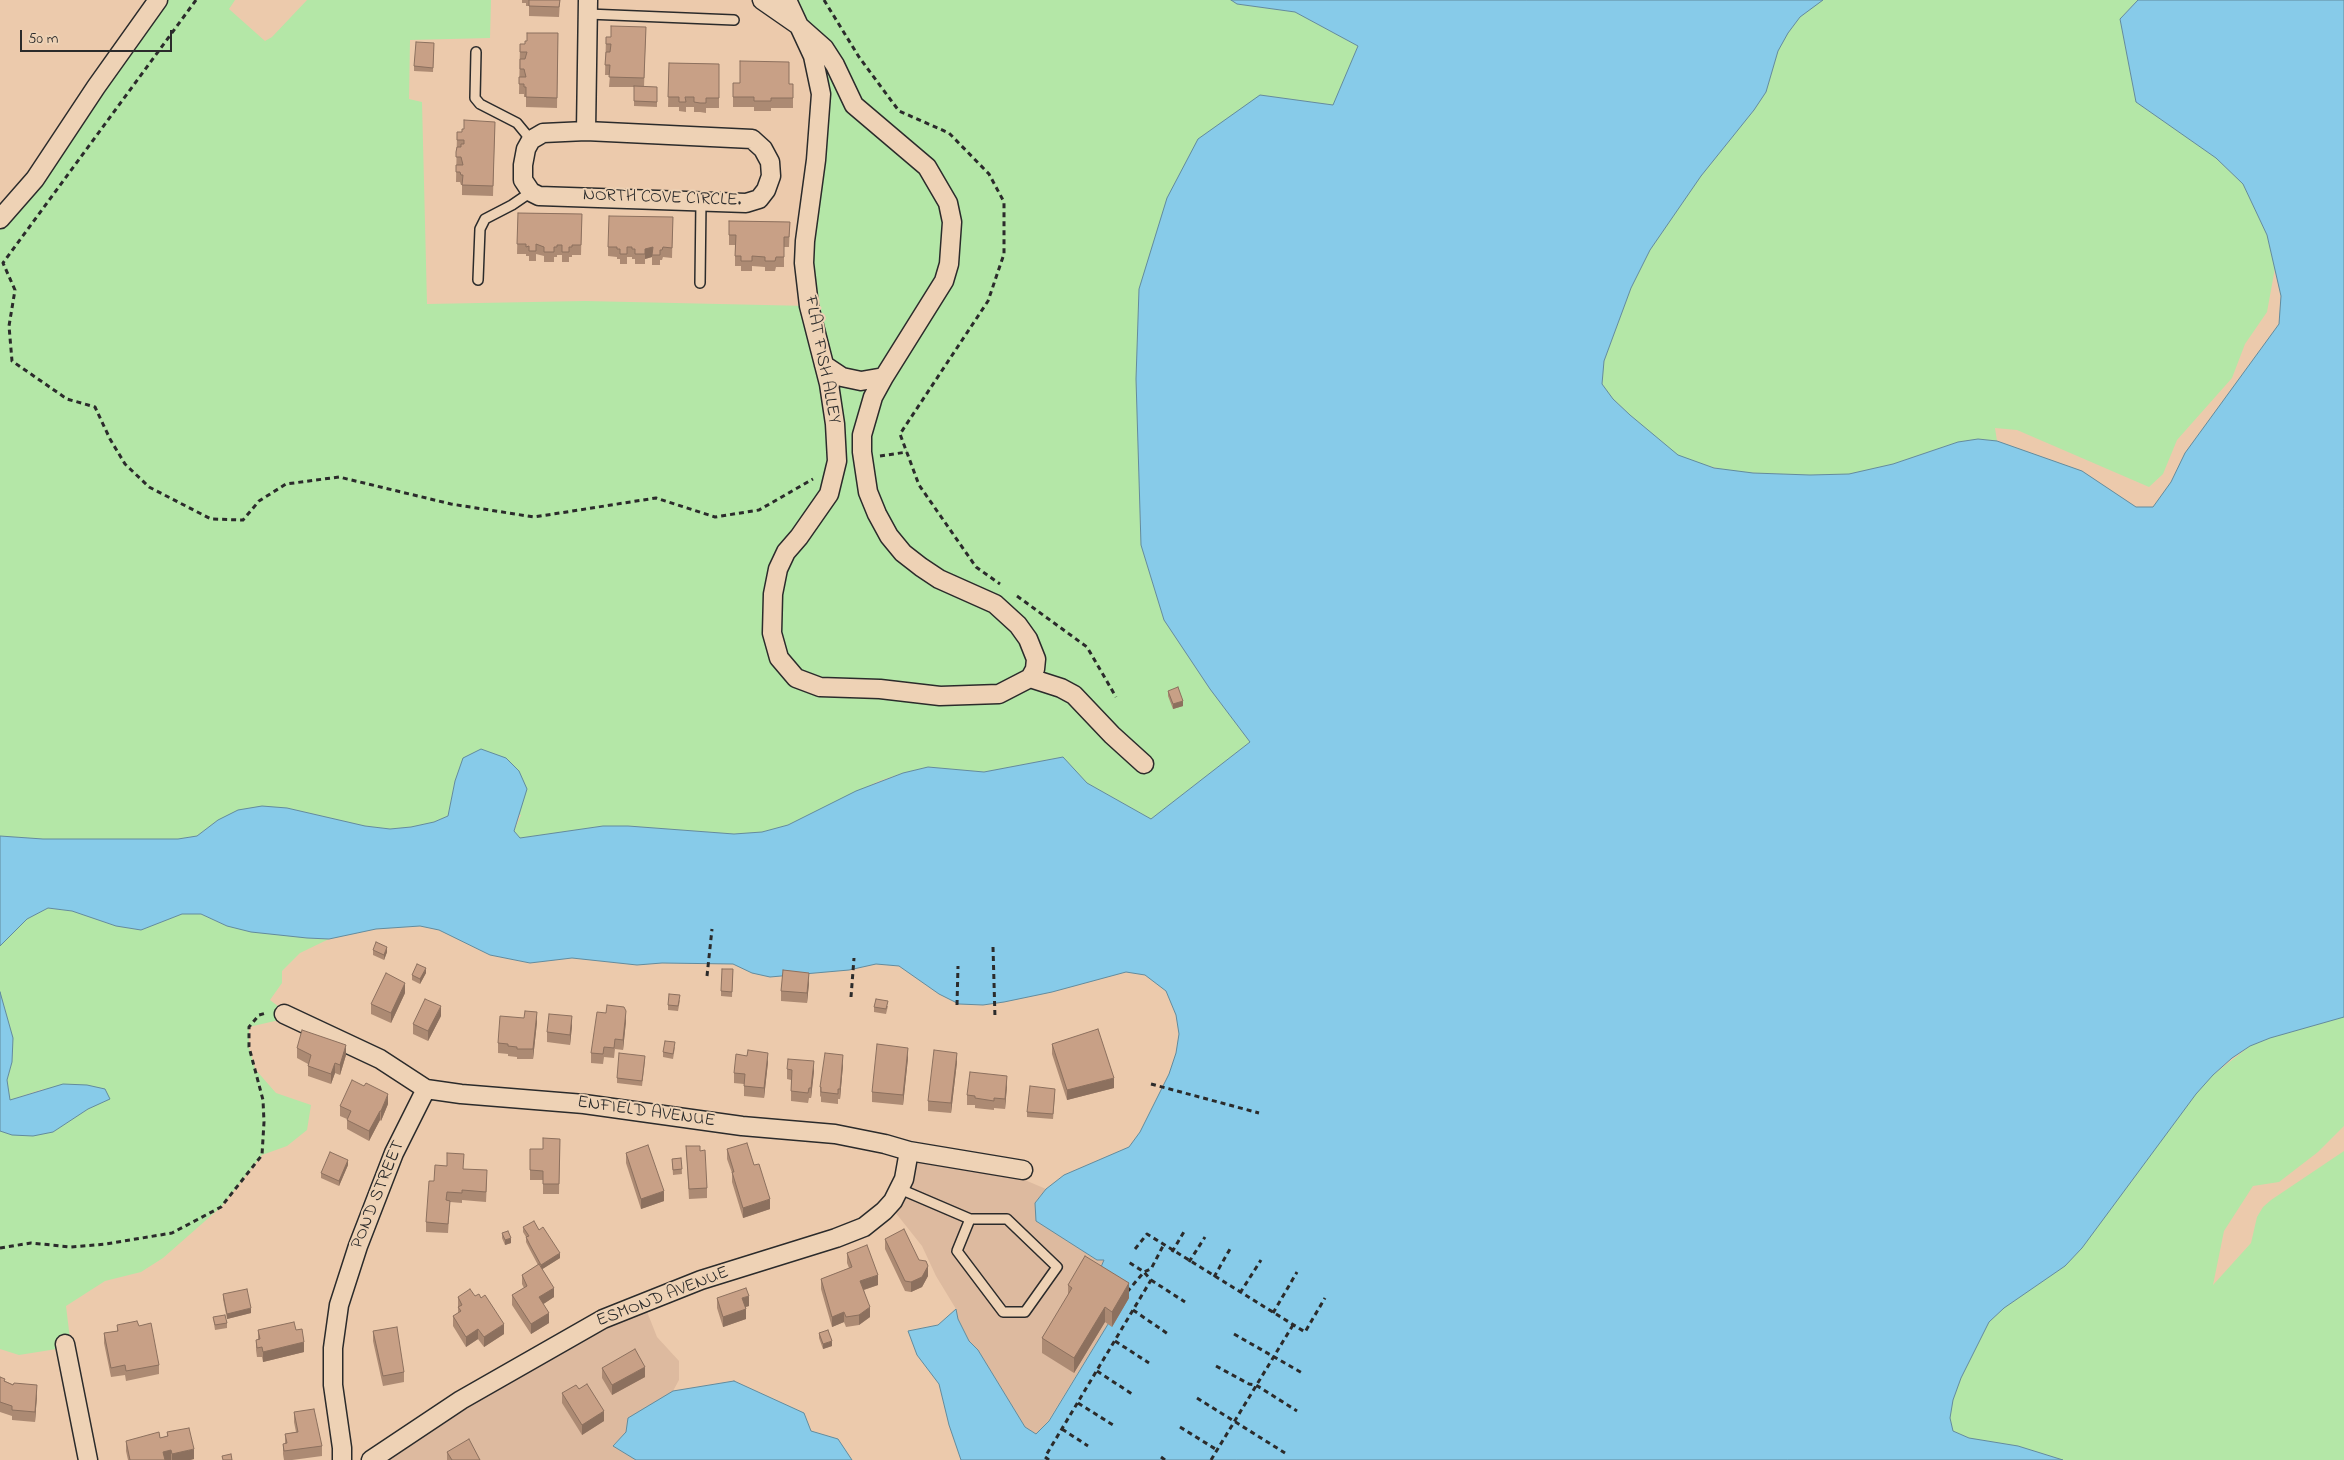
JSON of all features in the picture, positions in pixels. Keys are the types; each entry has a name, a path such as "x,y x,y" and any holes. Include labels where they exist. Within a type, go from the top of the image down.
{"street":[{"path":"0,219 35,180 96,87 158,0"},
{"path":"762,0 798,25 824,48 835,65 854,105 927,167 948,203 952,222 952,244 950,264 944,281 884,377 865,418 862,434 863,462 868,492 889,536 903,553 939,579 995,604 1007,614 1028,639 1036,659 1035,669 1030,678 1061,688 1074,695 1112,735 1144,764"},
{"name":"FLAT FISH ALLEY","path":"787,0 813,56 821,94 816,160 805,241 804,263 809,306 824,365 835,424 837,461 829,494 799,537 786,552 778,569 773,594 772,633 779,658 796,678 820,687 880,689 940,696 999,694 1011,690 1030,678"},
{"path":"586,131 588,7"},
{"name":"NORTH COVE CIRCLE.","path":"532,140 543,133 586,131 752,138 763,149 770,162 771,176 766,190 759,199 746,203 539,196 532,192"},
{"path":"532,140 526,149 523,164 523,180 532,192"},
{"path":"824,365 842,377 861,382 884,377"},
{"name":"ENFIELD AVENUE","path":"284,1014 380,1059 426,1089 461,1094 584,1104 742,1126 835,1134 886,1144 909,1151 1023,1170"},
{"name":"POND STREET","path":"342,1460 333,1385 334,1338 339,1305 358,1246 394,1153 426,1089"},
{"name":"ESMOND AVENUE","path":"371,1460 461,1400 603,1319 701,1280 836,1238 864,1227 884,1211 900,1189 904,1179 909,1151"},
{"path":"65,1344 88,1460"}],"lane":[{"path":"588,7 734,20"},
{"path":"476,52 475,98 480,104 518,123 532,140"},
{"path":"478,280 480,228 485,219 532,192"},
{"path":"700,201 700,282"},
{"path":"900,1189 970,1219 1007,1219 1057,1266 1025,1312 1003,1312 957,1251 970,1219"}],"path":[{"path":"196,0 3,263 15,290 9,326 12,361 67,399 95,407 110,439 125,464 149,487 211,519 243,520 259,501 286,484 338,477 451,504 534,517 656,498 715,517 759,510 812,480 835,472"},
{"path":"824,0 859,57 900,111 949,133 989,174 1004,202 1004,254 988,301 900,434 919,485 976,567 1008,589"},
{"path":"863,462 878,457 907,452"},
{"path":"1016,595 1087,646 1116,696"},
{"path":"707,976 712,929"},
{"path":"993,947 995,1018"},
{"path":"851,997 854,958"},
{"path":"957,1006 958,966"},
{"path":"0,1248 32,1243 80,1246 172,1233 221,1207 262,1155 263,1100 249,1047 249,1027 258,1015 272,1012 284,1014"},
{"path":"1151,1084 1259,1113"},
{"path":"1172,1252 1185,1230"},
{"path":"1135,1249 1147,1234 1172,1252 1305,1332 1325,1298"},
{"path":"1189,1262 1205,1237"},
{"path":"1127,1293 1144,1272 1151,1269 1163,1246"},
{"path":"1214,1277 1230,1249"},
{"path":"1240,1293 1261,1260"},
{"path":"1127,1261 1144,1272 1151,1280 1185,1302"},
{"path":"1273,1313 1298,1272"},
{"path":"1050,1460 1046,1457 1151,1280"},
{"path":"1133,1310 1168,1334"},
{"path":"1211,1460 1293,1325"},
{"path":"1234,1334 1304,1374"},
{"path":"1114,1341 1149,1363"},
{"path":"1216,1366 1249,1384 1256,1385 1297,1411"},
{"path":"1097,1371 1132,1394"},
{"path":"1197,1398 1285,1453"},
{"path":"1078,1402 1112,1425"},
{"path":"1180,1428 1217,1450"},
{"path":"1062,1429 1088,1446"},
{"path":"1161,1458 1165,1460"}],"shaded area":[{"path":"912,1153 999,1169 1046,1189 1035,1203 1037,1221 1097,1260 1104,1260 1101,1267 1127,1293 1048,1421 1036,1434 1025,1427 978,1350 969,1341 958,1319 956,1309 936,1276 922,1246 891,1207"},
{"path":"644,1304 657,1337 679,1361 679,1380 673,1391 613,1445 636,1460 372,1460"}],"green space":[{"path":"158,0 235,0 229,9 265,41 272,37 307,0 491,0 490,38 410,40 409,99 422,102 427,304 585,301 809,306 821,94 804,36 762,0 1231,0 1237,4 1295,12 1358,46 1334,105 1260,95 1139,289 1136,379 1141,545 1164,620 1210,689 1250,742 1151,819 1087,783 1062,757 984,772 928,767 903,773 879,781 788,825 762,832 734,834 628,826 603,826 520,838 514,831 521,815 455,781 448,816 434,822 411,827 390,829 365,826 287,808 218,820 197,836 178,839 43,839 0,836 0,219"},
{"path":"1823,0 2138,0 2120,19 2136,102 2216,158 2243,184 2267,235 2275,268 2267,312 2245,344 2232,378 2177,440 2163,474 2149,487 2017,430 1995,428 1997,441 1978,439 1958,442 1893,464 1849,474 1810,475 1733,472 1696,463 1678,456 1613,399 1602,384 1604,361 1631,288 1650,250 1701,176 1754,110 1766,92 1778,51 1788,33 1800,17"},
{"path":"48,908 72,911 116,926 140,930 182,914 201,914 227,926 307,938 329,939 300,953 282,971 282,983 270,1000 292,1017 249,1027 249,1047 255,1069 276,1093 311,1105 307,1130 287,1146 262,1155 221,1207 163,1258 141,1272 105,1281 66,1306 70,1339 63,1348 19,1355 0,1349 0,1131 12,1135 53,1132 88,1109 110,1098 43,1089 10,1100 7,1080 12,1062 13,1038 0,992 0,946 27,919"},
{"path":"2344,1017 2344,1126 2318,1152 2279,1182 2253,1186 2224,1231 2213,1285 2251,1243 2257,1217 2263,1207 2344,1151 2344,1460 2063,1460 2018,1446 1969,1438 1953,1431 1950,1418 1953,1400 1961,1378 1989,1322 2004,1308 2065,1266 2082,1248 2196,1094 2213,1075 2250,1046 2270,1038"}],"water":[{"path":"1231,0 1823,0 1800,17 1788,33 1778,51 1766,92 1754,110 1701,176 1650,250 1631,288 1604,361 1602,384 1613,399 1630,415 1678,455 1714,468 1753,473 1849,474 1893,464 1958,442 1978,439 1997,441 2082,471 2136,507 2153,507 2171,482 2185,453 2279,324 2281,296 2267,235 2243,184 2216,158 2136,102 2120,19 2138,0 2344,0 2344,1017 2270,1038 2250,1046 2232,1058 2196,1094 2082,1248 2065,1266 2004,1308 1989,1322 1961,1378 1953,1400 1950,1418 1953,1431 1969,1438 2018,1446 2063,1460 961,1460 949,1425 939,1384 917,1355 908,1331 938,1325 956,1309 958,1319 969,1341 978,1350 1025,1427 1036,1434 1049,1421 1127,1293 1101,1267 1104,1260 1097,1260 1036,1221 1035,1203 1046,1189 1064,1175 1129,1147 1140,1132 1169,1074 1176,1053 1179,1034 1176,1015 1166,991 1145,975 1126,972 1052,992 1004,1002 983,1005 959,1004 939,994 899,966 876,964 849,970 770,977 752,973 733,964 662,963 637,965 572,958 530,963 490,955 439,930 420,926 376,929 329,939 307,938 251,932 227,926 201,914 182,914 141,930 116,926 72,911 48,908 27,919 0,946 0,836 43,839 178,839 197,836 218,820 238,810 262,806 287,808 365,826 390,829 411,827 434,822 448,816 455,781 463,758 481,749 506,758 519,771 527,789 514,831 520,838 603,826 628,826 734,834 762,832 788,825 856,791 903,773 928,767 984,772 1063,757 1087,783 1151,819 1250,742 1210,689 1164,620 1141,545 1136,379 1139,289 1167,198 1198,139 1260,95 1333,105 1358,46 1295,12 1237,4"},
{"path":"0,992 13,1038 12,1062 7,1080 10,1100 63,1084 87,1085 105,1089 110,1099 88,1109 53,1132 33,1136 12,1135 0,1131"},
{"path":"734,1381 804,1413 811,1431 838,1439 852,1460 636,1460 613,1446 626,1432 628,1418 673,1391"}],"building":[{"path":"529,0 560,0 559,7 529,6"},
{"path":"611,26 646,27 644,78 609,77 610,65 605,65 606,52 610,52 611,44 606,44 606,37 611,37"},
{"path":"527,33 558,33 557,98 526,97 526,87 524,87 524,84 519,84 519,77 526,77 524,69 520,69 520,59 525,59 527,52 520,52 520,44 525,44 525,41 527,41"},
{"path":"416,42 434,43 433,68 414,66"},
{"path":"740,61 789,62 789,84 793,84 793,98 771,98 771,101 754,101 754,97 733,97 733,83 740,83"},
{"path":"669,63 719,64 719,98 706,98 706,103 700,103 694,102 694,97 685,97 686,102 679,102 679,97 668,97"},
{"path":"634,86 657,87 657,102 634,101"},
{"path":"464,120 495,122 493,186 462,185 463,175 460,172 456,172 456,165 463,165 461,157 456,157 456,152 457,147 461,147 461,144 464,144 464,140 457,140 457,132 462,132 462,129 464,129"},
{"path":"518,213 582,214 581,245 572,245 572,247 569,247 569,252 562,252 562,245 557,245 557,247 554,247 554,252 544,252 544,247 536,244 536,251 529,251 529,246 526,247 526,244 517,244"},
{"path":"609,216 673,217 672,248 663,247 660,250 660,255 652,255 653,247 645,249 645,254 635,254 635,249 627,247 627,254 620,254 620,249 617,249 617,247 608,247"},
{"path":"729,221 790,222 789,237 784,237 784,257 776,257 775,261 765,261 765,257 752,256 752,261 741,261 741,256 735,256 736,235 729,235"},
{"path":"1178,687 1183,701 1173,704 1168,691"},
{"path":"376,942 387,947 384,955 373,950"},
{"path":"417,964 426,968 420,979 412,975"},
{"path":"722,969 733,969 732,992 721,991"},
{"path":"783,970 809,973 807,993 781,991"},
{"path":"386,973 405,983 391,1013 371,1004"},
{"path":"669,994 680,995 678,1006 668,1005"},
{"path":"425,999 441,1006 428,1031 413,1024"},
{"path":"876,999 888,1001 886,1009 874,1007"},
{"path":"607,1005 624,1007 626,1011 623,1040 615,1039 614,1048 604,1047 603,1054 591,1053 597,1012 606,1013"},
{"path":"525,1011 537,1012 533,1049 517,1049 517,1047 508,1046 508,1044 498,1043 500,1016 524,1018"},
{"path":"549,1014 572,1016 570,1035 547,1032"},
{"path":"1098,1029 1114,1078 1067,1090 1052,1044"},
{"path":"302,1030 346,1045 340,1065 335,1063 331,1074 308,1066 311,1055 297,1048"},
{"path":"665,1041 675,1042 673,1054 663,1052"},
{"path":"877,1044 908,1048 903,1095 872,1092"},
{"path":"748,1050 768,1053 764,1088 744,1086 745,1074 734,1073 736,1054 747,1056"},
{"path":"934,1050 957,1053 951,1103 928,1101"},
{"path":"619,1053 645,1056 642,1081 617,1078"},
{"path":"825,1053 843,1055 838,1094 821,1092 820,1087"},
{"path":"788,1059 814,1061 811,1088 809,1088 808,1093 791,1091 792,1070 787,1069"},
{"path":"970,1072 1007,1076 1005,1099 994,1098 994,1101 967,1095"},
{"path":"352,1080 364,1086 366,1083 388,1094 381,1111 369,1131 347,1120 351,1111 340,1106"},
{"path":"1030,1086 1055,1089 1053,1114 1027,1112"},
{"path":"543,1138 560,1139 559,1184 543,1184 543,1171 530,1170 530,1149 543,1149"},
{"path":"747,1143 754,1165 759,1164 770,1199 743,1208 727,1149"},
{"path":"648,1145 664,1191 641,1199 626,1153"},
{"path":"686,1146 700,1146 700,1151 705,1150 707,1188 689,1189"},
{"path":"330,1152 348,1160 339,1181 321,1173"},
{"path":"447,1153 464,1154 463,1169 487,1170 486,1192 462,1190 462,1193 447,1192 446,1200 450,1201 448,1224 426,1222 429,1181 434,1181 435,1165 447,1166"},
{"path":"681,1158 682,1169 673,1170 672,1159"},
{"path":"534,1221 539,1230 543,1227 560,1253 541,1265 526,1237 529,1236 523,1227"},
{"path":"904,1229 919,1260 926,1261 928,1266 922,1277 911,1282 905,1281 885,1239"},
{"path":"508,1231 511,1238 505,1240 502,1233"},
{"path":"867,1245 878,1275 860,1281 870,1307 859,1315 846,1317 844,1312 832,1317 821,1279 852,1267 847,1253"},
{"path":"1085,1256 1129,1283 1112,1312 1105,1307 1074,1358 1042,1338 1072,1288 1068,1285"},
{"path":"539,1264 554,1288 539,1297 549,1313 531,1324 512,1295 527,1286 522,1275"},
{"path":"746,1288 749,1296 742,1298 746,1309 723,1317 717,1298"},
{"path":"247,1289 251,1308 227,1314 223,1294"},
{"path":"470,1289 475,1296 479,1294 481,1298 485,1295 504,1324 484,1337 478,1329 466,1337 453,1316 461,1311 458,1307 462,1305 458,1297"},
{"path":"225,1315 227,1323 215,1325 213,1317"},
{"path":"137,1321 139,1326 151,1323 159,1365 126,1371 125,1365 111,1368 104,1333 118,1331 117,1325"},
{"path":"294,1322 296,1330 302,1329 304,1342 263,1352 262,1347 257,1348 256,1340 260,1339 258,1330"},
{"path":"397,1327 404,1372 383,1376 373,1331"},
{"path":"828,1330 832,1341 823,1344 819,1333"},
{"path":"635,1349 645,1367 612,1385 602,1368"},
{"path":"0,1377 13,1385 14,1383 37,1385 35,1412 12,1410 12,1406 0,1402"},
{"path":"587,1384 604,1411 582,1425 562,1393 576,1385 579,1389"},
{"path":"314,1409 322,1446 284,1451 283,1444 287,1443 285,1434 298,1432 294,1412"},
{"path":"189,1428 194,1449 172,1454 171,1450 163,1452 165,1460 130,1460 126,1441 159,1432 160,1438 168,1436 167,1432"},
{"path":"469,1439 480,1460 452,1460 447,1452"},
{"path":"231,1454 232,1460 223,1460 222,1456"}]}
